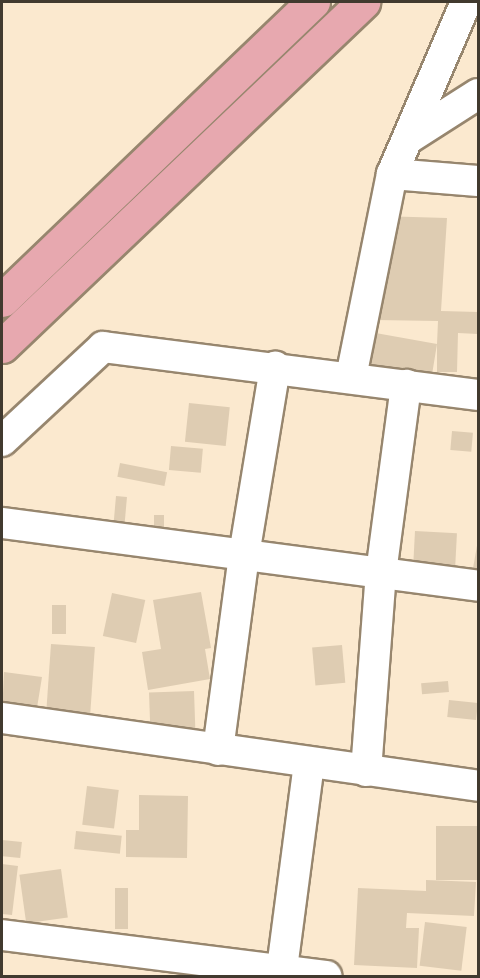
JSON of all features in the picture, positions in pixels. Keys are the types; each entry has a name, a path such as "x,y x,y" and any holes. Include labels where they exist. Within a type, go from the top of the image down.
{"main road":[{"path":"2,300 313,2"},
{"path":"2,346 363,2"}],"street":[{"path":"351,377 392,174 466,2"},
{"path":"409,138 478,94"},
{"path":"392,174 478,182"},
{"path":"2,441 103,346 478,395"},
{"path":"218,750 244,555 275,367"},
{"path":"366,771 381,573 406,385"},
{"path":"2,523 478,586"},
{"path":"2,718 309,764 478,786"},
{"path":"282,974 309,764"},
{"path":"2,935 139,964 326,976"}],"building":[{"path":"379,216 447,218 441,311 478,312 478,334 458,333 457,372 437,372 438,321 376,320"},
{"path":"370,332 437,344 430,387 362,376"},
{"path":"189,403 230,407 226,446 185,442"},
{"path":"452,431 473,433 471,452 450,450"},
{"path":"171,446 203,449 201,473 169,470"},
{"path":"120,463 167,472 164,486 117,477"},
{"path":"116,496 127,497 123,537 113,536"},
{"path":"154,515 164,515 164,531 154,531"},
{"path":"415,531 457,533 455,575 413,573"},
{"path":"478,540 478,575 472,574"},
{"path":"201,592 211,648 205,649 210,679 148,690 142,652 161,649 153,600"},
{"path":"112,593 145,600 136,643 103,636"},
{"path":"52,605 66,605 66,634 52,634"},
{"path":"51,644 95,647 90,724 46,721"},
{"path":"342,645 345,683 315,685 312,648"},
{"path":"4,672 42,677 35,720 2,714"},
{"path":"448,681 449,692 422,694 421,683"},
{"path":"194,691 196,738 151,740 149,693"},
{"path":"449,700 478,703 476,720 447,717"},
{"path":"87,786 119,790 114,829 82,825"},
{"path":"139,795 188,796 187,858 126,857 126,830 139,830"},
{"path":"436,826 478,826 478,880 436,880"},
{"path":"76,831 122,836 120,854 74,849"},
{"path":"2,840 22,842 20,858 2,856"},
{"path":"2,864 18,866 12,915 2,914"},
{"path":"61,869 68,918 26,923 19,875"},
{"path":"426,880 476,882 474,916 407,913 406,928 419,928 417,968 354,965 358,888 426,891"},
{"path":"115,888 128,888 128,929 115,929"},
{"path":"425,922 467,927 461,971 420,966"}]}
